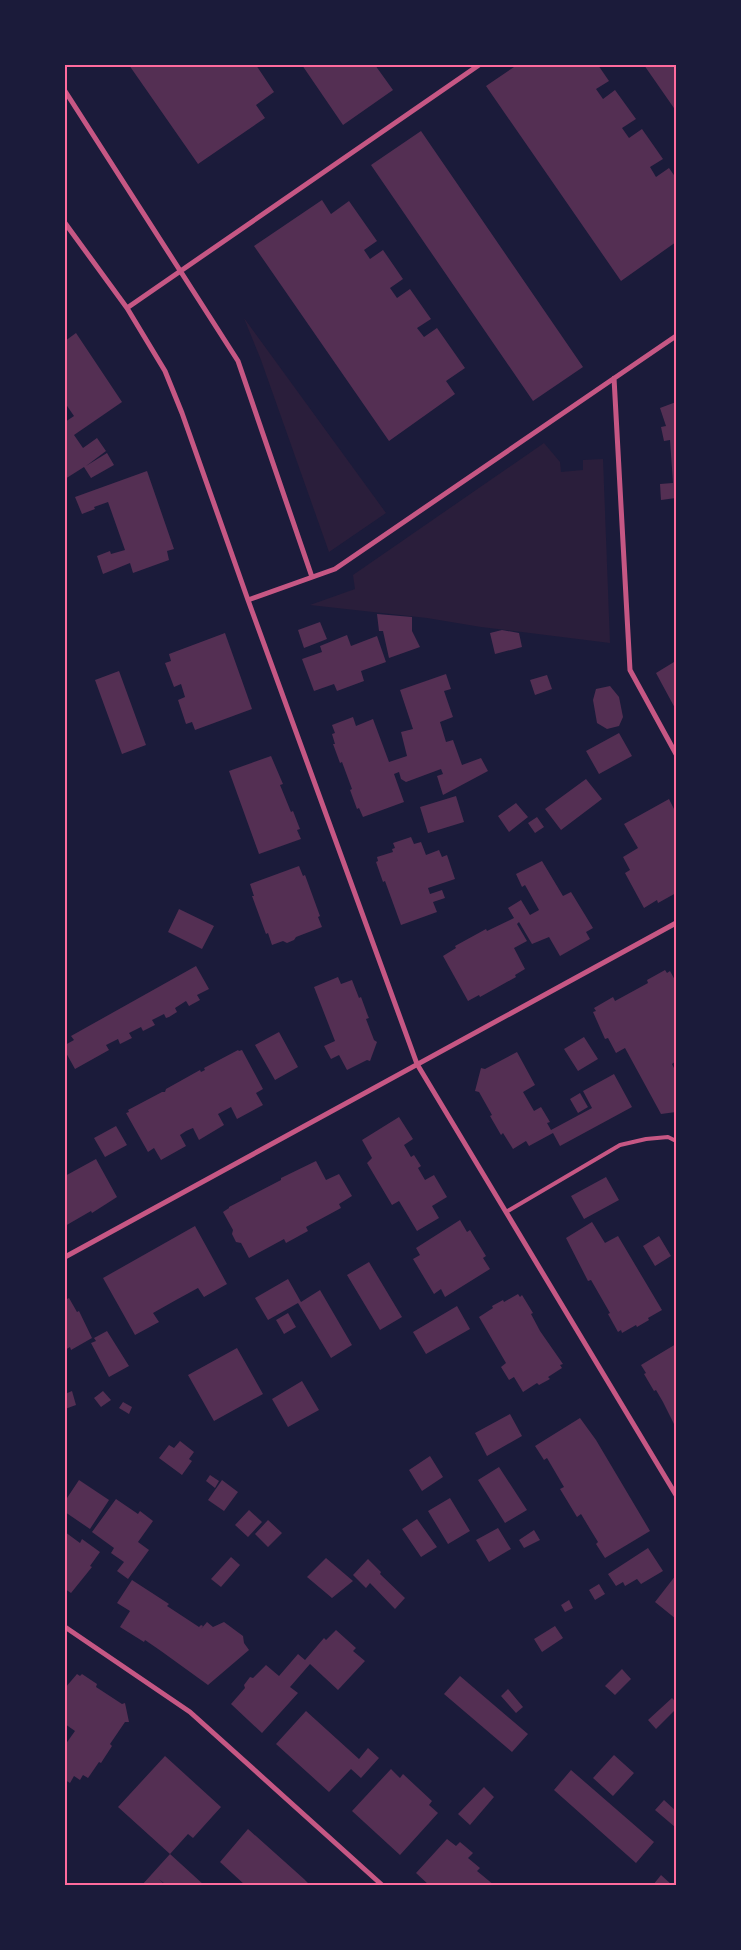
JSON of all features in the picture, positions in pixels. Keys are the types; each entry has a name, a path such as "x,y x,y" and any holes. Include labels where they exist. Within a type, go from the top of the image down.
{"street":[{"path":"127,308 179,270 479,65"},
{"path":"65,90 238,361 312,577"},
{"path":"65,223 127,308 165,372 182,413 248,600 418,1064 676,1495"},
{"path":"248,600 335,569 676,336"},
{"path":"614,378 630,670 676,754"},
{"path":"65,1258 676,923"},
{"path":"65,1627 190,1712 382,1885"}],"lane":[{"path":"506,1212 620,1146 646,1139 668,1137 676,1141"}],"shaded area":[{"path":"244,318 386,513 329,552 261,360"},
{"path":"544,443 560,462 561,472 583,470 583,460 603,459 610,643 481,627 427,618 310,605 355,589 353,575"}],"building":[{"path":"129,65 256,65 274,92 256,105 265,118 198,164"},
{"path":"302,65 375,65 393,90 343,125"},
{"path":"517,65 598,65 609,81 596,89 603,99 615,90 636,119 622,128 629,138 642,129 663,159 650,167 656,177 669,168 676,178 676,242 621,281 486,86"},
{"path":"644,65 676,65 676,111"},
{"path":"421,131 583,367 533,401 371,165"},
{"path":"322,200 331,214 349,201 377,241 364,250 370,259 383,250 403,279 390,288 397,298 410,289 431,319 417,328 424,337 437,328 465,368 446,381 455,394 389,441 254,246"},
{"path":"76,333 122,402 74,435 83,448 97,438 106,451 86,466 107,453 114,465 91,478 84,467 65,479 65,422 74,416 65,403 65,341"},
{"path":"676,402 676,498 661,500 660,484 673,483 670,440 664,441 661,427 666,426 660,408"},
{"path":"147,471 174,549 167,551 169,560 133,573 130,563 103,574 97,556 110,551 111,554 125,550 108,502 82,514 75,497"},
{"path":"377,614 412,617 412,631 420,647 389,658 383,631 379,631"},
{"path":"320,622 327,639 304,648 298,630"},
{"path":"502,630 519,633 522,647 495,654 490,633"},
{"path":"225,633 252,709 195,730 192,722 186,724 178,700 185,697 181,684 174,687 165,663 171,661 169,654"},
{"path":"347,635 351,646 377,636 386,662 361,671 364,681 337,691 334,684 314,691 302,659 322,652 320,646"},
{"path":"674,662 676,665 676,710 656,673"},
{"path":"119,671 146,745 122,754 95,680"},
{"path":"446,674 451,689 444,691 453,717 440,722 446,742 453,740 462,765 481,758 488,771 443,795 437,776 443,774 441,769 406,782 401,779 399,772 394,774 404,802 363,817 359,808 357,809 350,790 352,789 333,744 335,744 332,734 335,733 332,725 353,717 356,726 373,719 389,762 407,756 401,732 413,729 400,690"},
{"path":"547,675 552,689 535,695 530,680"},
{"path":"610,686 619,697 623,717 619,726 607,729 597,723 593,700 596,689"},
{"path":"619,733 632,756 599,774 586,751"},
{"path":"271,756 283,784 280,785 300,829 297,830 301,839 259,854 229,771"},
{"path":"586,779 602,799 561,830 545,809"},
{"path":"456,796 464,822 428,833 420,807"},
{"path":"669,799 676,813 676,893 658,903 657,900 644,908 625,873 630,870 623,857 638,848 624,824"},
{"path":"516,803 528,817 509,832 498,816"},
{"path":"537,817 544,827 535,833 528,823"},
{"path":"411,837 414,844 421,842 426,855 439,850 442,857 447,855 455,879 428,888 430,894 442,890 445,898 433,902 437,912 401,925 376,862 378,861 377,857 393,852 392,849 395,848 393,843"},
{"path":"542,861 563,896 571,892 593,928 586,932 590,939 560,956 549,937 532,944 519,922 517,924 527,941 514,948 525,969 515,975 516,977 480,997 479,995 468,1001 443,956 456,948 455,946 486,929 487,931 514,918 508,908 521,900 530,915 539,910 525,885 522,887 516,874"},
{"path":"299,866 303,876 305,875 320,916 318,917 322,927 296,937 287,943 283,941 272,945 252,896 254,896 250,884"},
{"path":"179,909 214,926 202,949 168,932"},
{"path":"196,966 209,989 197,995 200,1000 189,1006 186,1001 175,1008 177,1012 169,1017 166,1018 164,1014 152,1020 155,1025 143,1031 141,1027 129,1033 132,1038 120,1044 118,1039 106,1045 109,1050 75,1069 65,1051 65,1045 74,1040 71,1036"},
{"path":"665,970 667,973 670,971 676,982 676,1020 674,1021 676,1026 676,1061 672,1064 676,1072 676,1112 661,1114 625,1048 616,1053 608,1038 605,1039 593,1012 596,1011 594,1008 613,997 615,1001 648,983 647,980"},
{"path":"338,977 341,984 352,980 369,1018 366,1019 374,1040 377,1042 370,1061 367,1060 347,1070 339,1055 331,1059 324,1046 335,1041 314,987"},
{"path":"279,1032 298,1067 275,1080 255,1045"},
{"path":"584,1037 598,1059 578,1071 564,1049"},
{"path":"238,1050 242,1050 263,1089 256,1093 263,1105 237,1119 231,1107 218,1114 224,1125 199,1140 193,1128 186,1131 180,1135 186,1146 161,1160 154,1148 148,1152 126,1113 129,1112 128,1110 165,1092 166,1089 200,1070 201,1072 205,1070 204,1068"},
{"path":"517,1052 535,1085 523,1092 534,1111 541,1107 550,1122 547,1123 551,1130 592,1108 583,1091 614,1074 632,1107 560,1146 553,1133 529,1146 526,1141 513,1149 503,1133 501,1135 479,1092 475,1091 481,1068 485,1069"},
{"path":"580,1093 588,1107 578,1113 570,1099"},
{"path":"399,1117 413,1139 404,1145 411,1157 414,1155 421,1166 418,1168 425,1180 434,1175 447,1197 432,1206 439,1218 417,1231 399,1201 392,1205 367,1163 372,1158 362,1140"},
{"path":"116,1126 127,1145 105,1157 94,1138"},
{"path":"96,1159 117,1197 92,1213 91,1211 65,1226 65,1176"},
{"path":"316,1161 326,1180 339,1174 352,1196 339,1204 341,1208 306,1227 308,1231 286,1243 284,1239 249,1258 241,1243 236,1242 232,1234 233,1230 223,1212 281,1180 281,1178"},
{"path":"606,1177 619,1200 584,1219 571,1196"},
{"path":"460,1220 467,1232 470,1230 486,1256 483,1258 490,1269 445,1297 441,1289 434,1294 413,1259 420,1255 416,1248"},
{"path":"592,1222 605,1243 618,1236 662,1310 637,1327 636,1325 622,1333 621,1330 618,1332 608,1314 610,1313 591,1280 588,1281 566,1238"},
{"path":"195,1226 227,1284 204,1297 198,1288 176,1300 153,1313 159,1322 135,1335 103,1278"},
{"path":"659,1236 671,1256 655,1266 643,1246"},
{"path":"369,1262 402,1317 380,1330 347,1275"},
{"path":"288,1279 301,1302 320,1290 352,1345 331,1358 298,1303 268,1320 255,1298"},
{"path":"518,1294 520,1297 522,1295 533,1313 531,1314 540,1331 563,1364 560,1365 562,1368 548,1377 550,1379 539,1385 537,1383 523,1392 514,1377 509,1380 501,1367 506,1363 479,1317 493,1308 492,1306"},
{"path":"69,1298 77,1312 79,1311 92,1338 71,1350 70,1347 65,1350 65,1300"},
{"path":"457,1306 470,1329 426,1354 413,1332"},
{"path":"288,1313 296,1327 284,1334 276,1320"},
{"path":"107,1331 129,1366 109,1377 91,1343 96,1341 94,1338"},
{"path":"676,1344 676,1428 656,1390 654,1391 644,1374 646,1373 641,1365"},
{"path":"237,1348 263,1394 214,1421 188,1375"},
{"path":"302,1381 319,1410 288,1427 272,1399"},
{"path":"72,1391 76,1405 65,1409 65,1394"},
{"path":"103,1391 111,1400 101,1407 94,1398"},
{"path":"123,1402 132,1407 129,1414 119,1408"},
{"path":"510,1414 522,1436 487,1456 475,1433"},
{"path":"580,1418 596,1440 650,1531 605,1558 596,1544 598,1542 581,1514 577,1517 560,1489 564,1487 547,1458 544,1460 535,1446"},
{"path":"180,1441 194,1452 189,1459 192,1461 182,1475 159,1458 169,1445 174,1448"},
{"path":"430,1456 443,1477 422,1491 409,1470"},
{"path":"499,1467 527,1510 505,1523 478,1480"},
{"path":"210,1475 219,1481 215,1488 206,1481"},
{"path":"79,1480 109,1500 90,1529 65,1512 65,1501"},
{"path":"222,1480 238,1492 224,1511 208,1500"},
{"path":"450,1498 470,1531 448,1544 428,1511"},
{"path":"116,1499 138,1514 140,1511 153,1521 138,1542 149,1550 128,1579 117,1571 124,1562 111,1553 114,1548 92,1532"},
{"path":"249,1510 262,1522 248,1537 235,1525"},
{"path":"417,1519 437,1547 421,1557 402,1529"},
{"path":"268,1520 282,1533 268,1547 255,1534"},
{"path":"498,1528 511,1549 489,1562 476,1540"},
{"path":"534,1530 540,1540 524,1548 519,1540"},
{"path":"65,1532 80,1543 82,1539 100,1552 90,1566 92,1567 71,1593 65,1589"},
{"path":"648,1548 663,1571 641,1584 637,1579 625,1586 623,1582 616,1586 608,1574"},
{"path":"231,1557 240,1565 221,1587 211,1579"},
{"path":"326,1558 353,1581 332,1598 307,1577"},
{"path":"368,1559 381,1572 380,1574 405,1598 395,1609 370,1583 366,1588 353,1575"},
{"path":"676,1575 676,1619 655,1602"},
{"path":"132,1580 169,1604 167,1606 199,1627 203,1626 201,1629 207,1622 213,1627 224,1622 243,1636 244,1643 249,1650 208,1685 145,1640 144,1642 120,1627 130,1611 117,1603"},
{"path":"599,1584 605,1594 595,1600 589,1590"},
{"path":"569,1600 573,1608 565,1612 561,1605"},
{"path":"555,1626 563,1638 542,1652 534,1639"},
{"path":"336,1630 356,1648 353,1651 365,1661 338,1690 310,1664 290,1687 298,1693 262,1733 231,1704 245,1688 244,1685 250,1677 253,1678 266,1665 279,1676 298,1654 305,1660 324,1638 326,1640"},
{"path":"622,1669 631,1679 615,1695 605,1686"},
{"path":"77,1674 80,1676 82,1674 97,1684 96,1687 122,1704 125,1703 129,1722 125,1722 110,1744 112,1746 101,1763 99,1762 88,1778 83,1775 80,1780 74,1776 70,1783 65,1780 65,1745 75,1731 65,1724 65,1688"},
{"path":"460,1676 528,1734 512,1752 444,1694"},
{"path":"508,1689 523,1707 516,1713 501,1696"},
{"path":"672,1698 676,1702 676,1709 656,1729 648,1720"},
{"path":"306,1711 359,1759 368,1748 379,1758 361,1778 351,1769 329,1792 276,1744"},
{"path":"614,1755 634,1773 613,1796 593,1778"},
{"path":"165,1756 221,1807 193,1838 188,1834 170,1854 118,1807"},
{"path":"391,1769 400,1778 403,1774 432,1801 429,1805 438,1813 400,1855 352,1811"},
{"path":"571,1770 654,1842 636,1863 554,1790"},
{"path":"484,1787 494,1797 470,1825 458,1814"},
{"path":"664,1800 676,1811 675,1827 655,1810"},
{"path":"248,1829 310,1885 245,1885 220,1862"},
{"path":"447,1839 456,1846 460,1842 473,1853 468,1858 480,1868 477,1871 494,1885 429,1885 416,1873"},
{"path":"170,1854 204,1885 166,1885 159,1879 165,1885 142,1885"},
{"path":"661,1875 672,1885 653,1885"}]}
